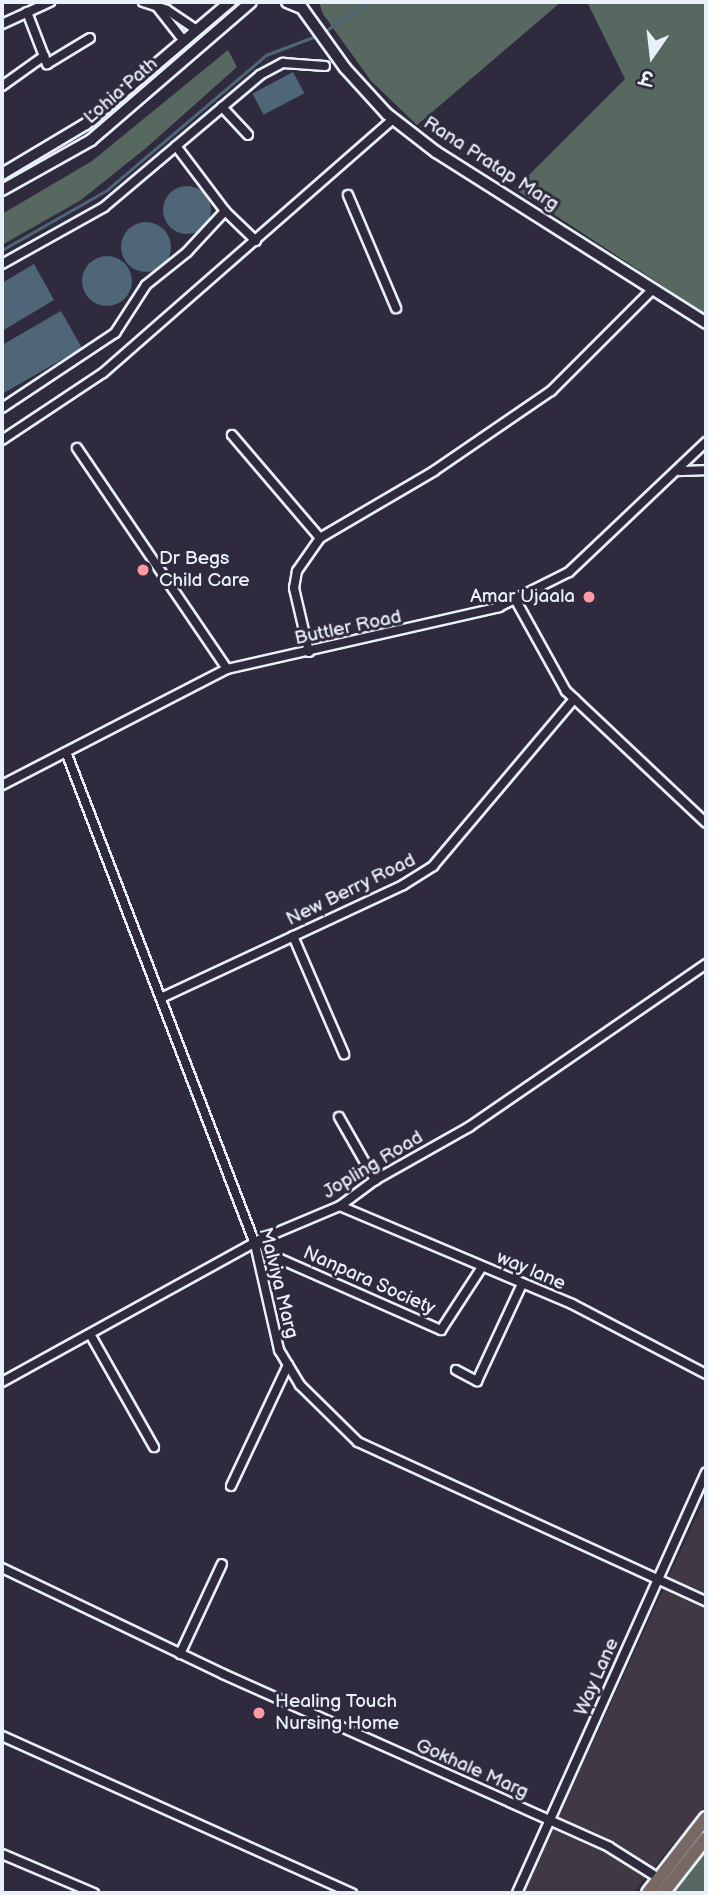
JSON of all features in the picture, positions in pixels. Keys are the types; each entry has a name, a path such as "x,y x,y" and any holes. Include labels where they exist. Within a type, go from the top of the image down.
{"main road":[{"name":"Lohia Path","path":"2,174 86,124 230,2"},
{"path":"250,3 264,2"},
{"name":"Rana Pratap Marg","path":"288,2 303,8 345,68 393,119 436,152 706,323"},
{"name":"Lohia Path","path":"2,190 90,140 250,3"},
{"path":"648,1893 706,1818"},
{"path":"663,1893 706,1838"}],"street":[{"path":"2,24 50,2"},
{"path":"143,2 197,30"},
{"path":"158,8 184,41"},
{"path":"27,12 47,64 90,38"},
{"path":"2,86 44,56"},
{"path":"2,264 104,206 260,75 283,63 325,66"},
{"path":"222,107 248,135"},
{"path":"2,440 103,373 393,119"},
{"path":"176,146 225,211 256,241"},
{"path":"348,195 396,308"},
{"path":"2,408 115,332 146,285 187,252 225,211"},
{"path":"309,652 294,588 297,571 320,538 434,471 551,391 653,289"},
{"path":"232,435 320,538"},
{"name":"Buttler Road","path":"2,785 227,669 430,625 515,599 569,572 680,471 706,442"},
{"path":"78,449 227,669"},
{"path":"680,471 706,470"},
{"path":"515,599 574,698 706,823"},
{"name":"New Berry Road","path":"160,998 433,866 574,698"},
{"name":"Malviya Marg","path":"66,752 257,1242 265,1304 279,1350 288,1366 328,1416 358,1442 706,1601"},
{"path":"293,936 344,1054"},
{"name":"Jopling Road","path":"2,1382 257,1242 340,1206 375,1180 468,1127 706,964"},
{"path":"339,1117 375,1180"},
{"name":"way lane","path":"340,1206 521,1286 572,1304 706,1374"},
{"name":"Nanpara Society","path":"257,1242 271,1255 441,1330 482,1268"},
{"path":"456,1370 477,1381 521,1286"},
{"path":"90,1334 154,1447"},
{"path":"231,1486 288,1366"},
{"name":"Way Lane","path":"517,1893 706,1473"},
{"path":"180,1654 222,1564"},
{"name":"Gokhale Marg","path":"2,1568 180,1654 609,1847 660,1879"},
{"path":"2,1736 352,1893"},
{"path":"2,1854 94,1893"}],"shaded area":[{"path":"706,1496 706,1805 633,1893 524,1893"}],"green space":[{"path":"319,2 561,2 417,125 371,81 323,14"},
{"path":"587,2 706,2 706,314 515,189 625,79"},
{"path":"228,50 237,67 146,148 81,200 2,245 2,214 92,161"},
{"path":"706,1846 706,1893 669,1893"}],"water":[{"path":"293,72 304,93 264,115 252,94"},
{"path":"187,186 204,193 211,210 204,227 187,234 170,227 163,210 170,193"},
{"path":"146,222 163,230 171,247 163,264 146,272 129,264 121,247 129,230"},
{"path":"107,256 124,264 132,281 124,298 107,306 90,298 82,281 90,264"},
{"path":"34,264 54,300 2,331 2,283"},
{"path":"61,311 82,348 2,394 2,345"}],"waterway":[{"path":"322,33 369,2"},
{"path":"2,250 107,190 266,55 316,36"}],"place":[{"name":"Dr Begs Child Care","path":"143,570"},
{"name":"Amar Ujaala","path":"589,597"},
{"name":"Healing Touch Nursing Home","path":"259,1713"}]}
